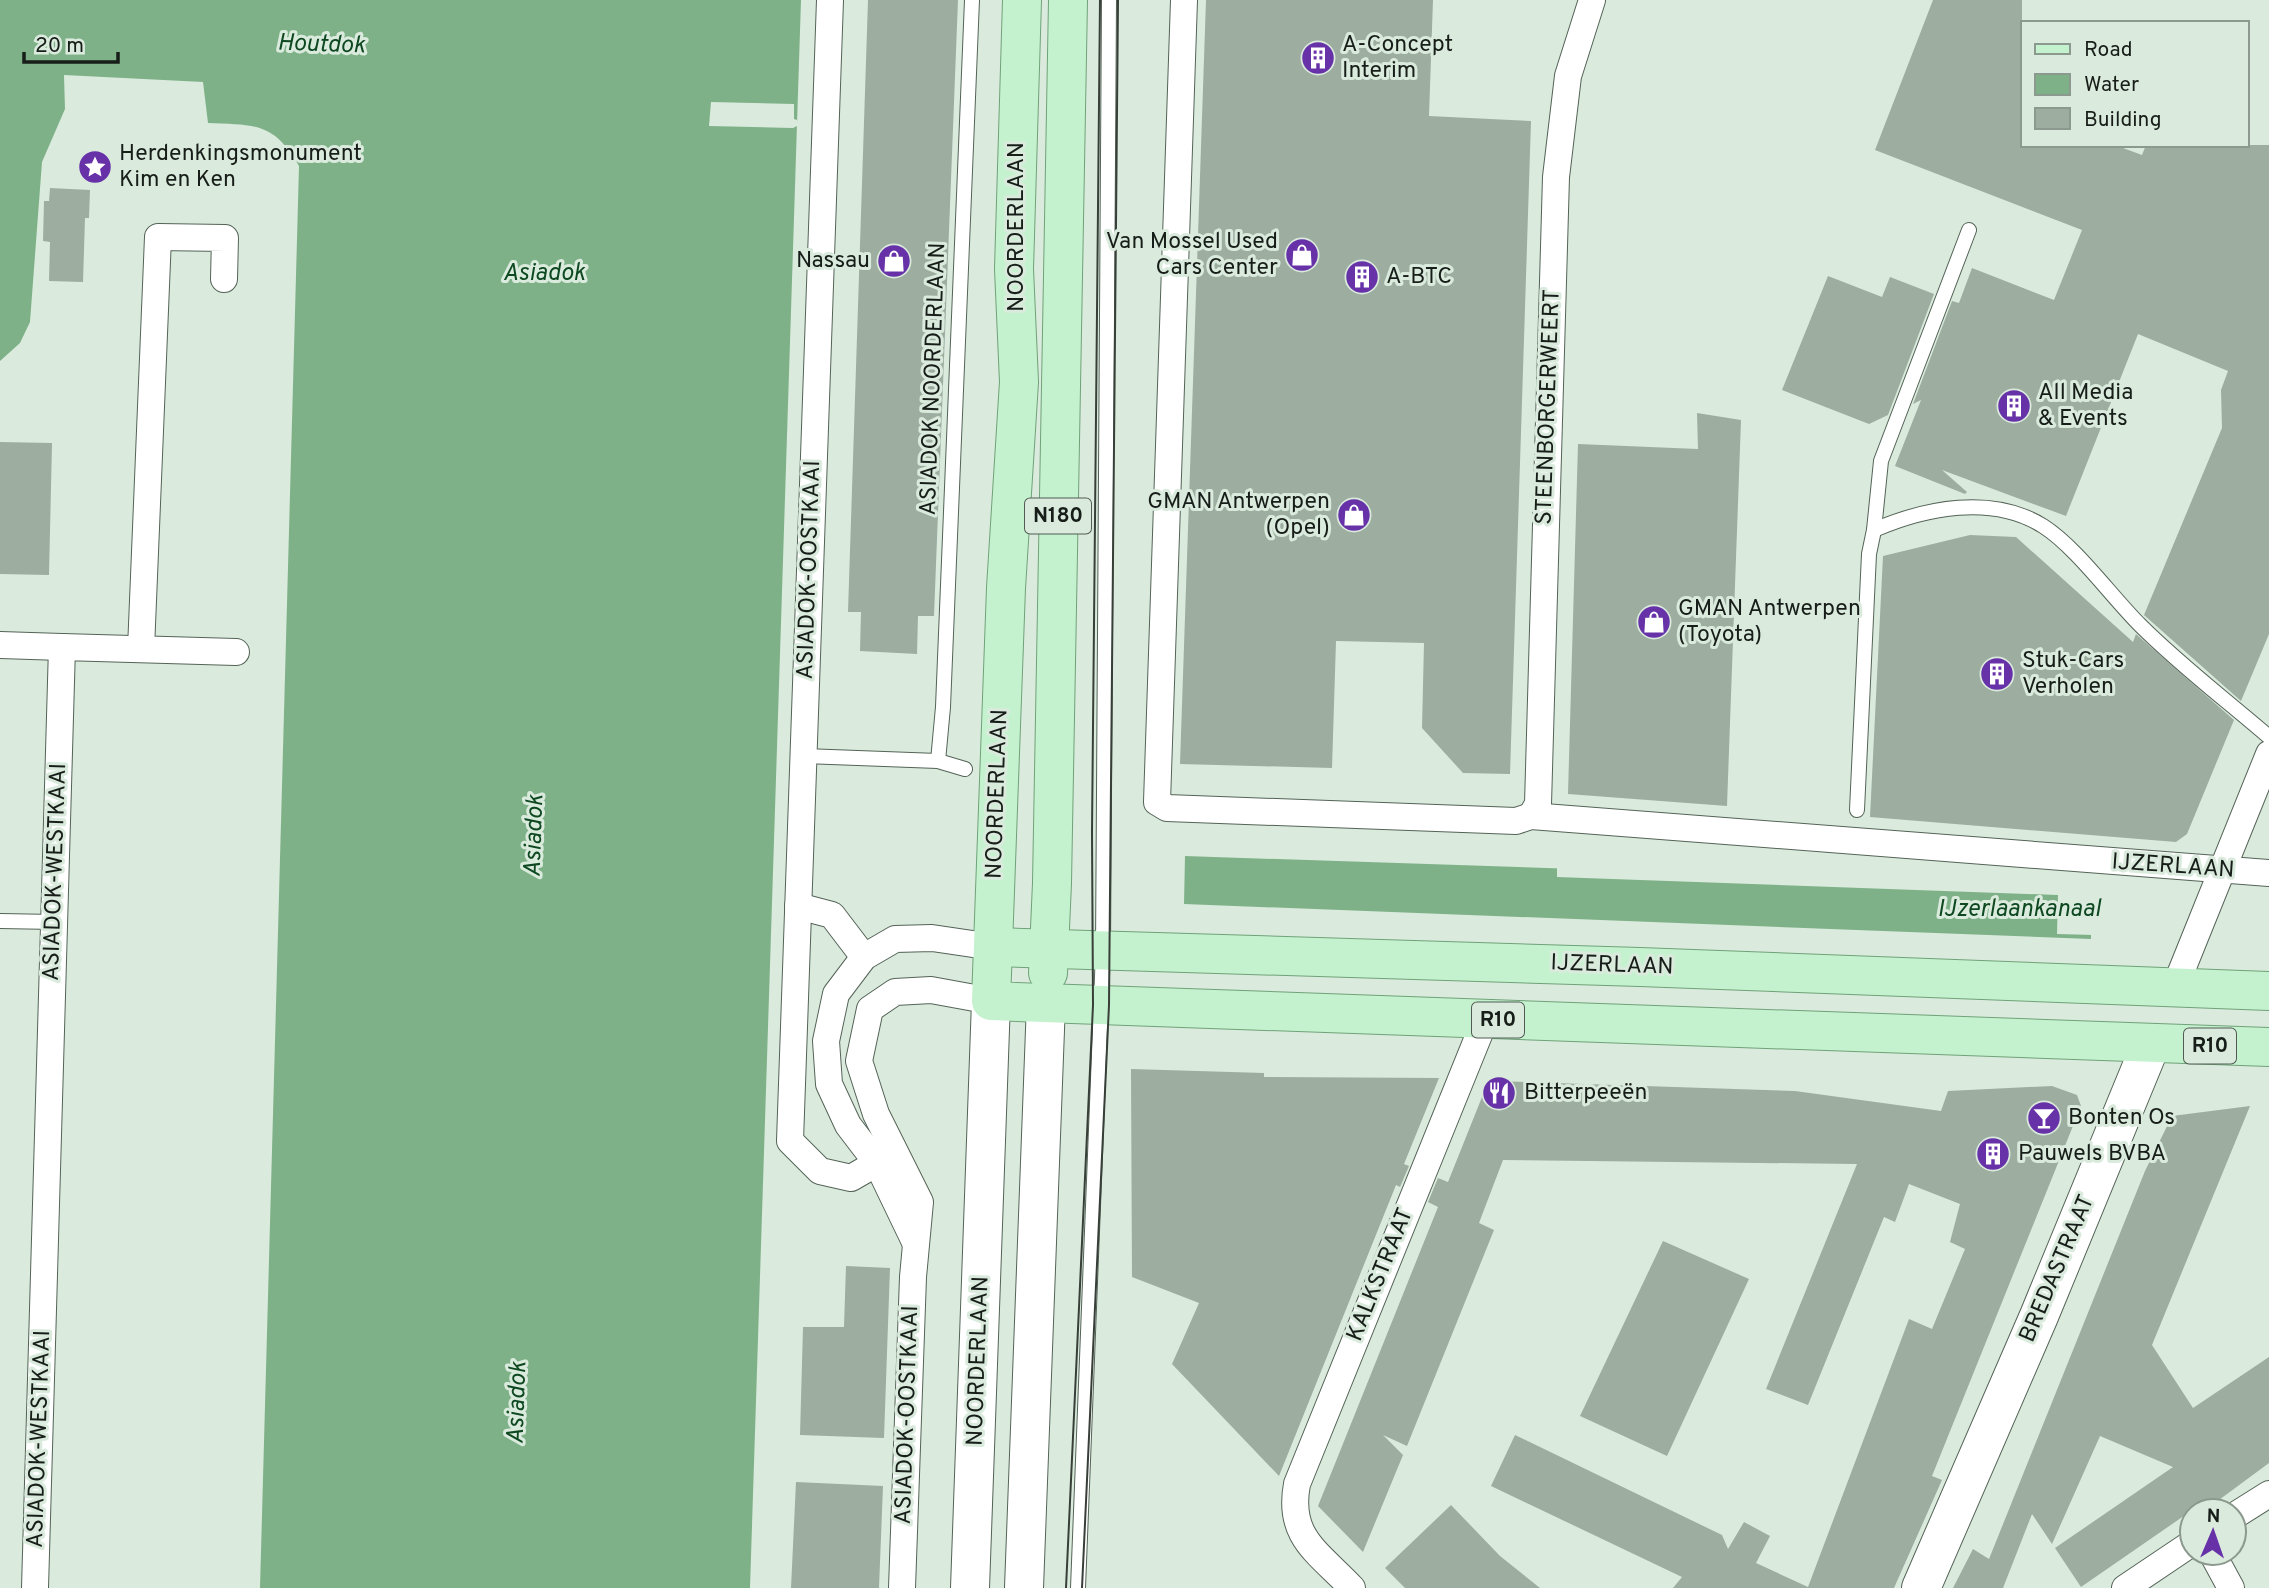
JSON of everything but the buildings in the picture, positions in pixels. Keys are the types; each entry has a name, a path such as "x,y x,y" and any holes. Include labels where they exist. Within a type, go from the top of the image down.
{"main road":[{"name":"NOORDERLAAN","path":"970,1588 1006,588 1018,383 1014,269 1022,0"},
{"name":"NOORDERLAAN","path":"1024,1588 1049,949 1068,0"},
{"name":"IJZERLAAN","path":"993,947 2269,991"},
{"name":"BREDASTRAAT","path":"1921,1588 2039,1316 2175,987"},
{"name":"R10","path":"991,1001 1101,1005 1478,1036 2269,1047"}],"street":[{"name":"ASIADOK-OOSTKAAI","path":"830,0 790,1141 820,1171 852,1178 885,1155"},
{"name":"IJZERLAAN","path":"1184,0 1157,802 1167,808 1516,821 1531,816 2223,872 2269,873"},
{"name":"STEENBORGERWEERT","path":"1531,816 1538,804 1556,177 1568,76 1591,0"},
{"path":"141,649 158,237 225,238 223,279"},
{"path":"0,645 236,652"},
{"name":"ASIADOK-WESTKAAI","path":"35,1588 62,647"},
{"name":"BREDASTRAAT","path":"2175,987 2269,754"},
{"path":"798,906 832,915 864,957"},
{"name":"ASIADOK-OOSTKAAI","path":"885,1155 848,1125 829,1084 826,1041 836,994 864,957 895,939 932,938 993,947"},
{"name":"ASIADOK-OOSTKAAI","path":"902,1588 915,1242 885,1155 876,1114 859,1061 870,1009 895,992 930,989 991,1001"},
{"name":"KALKSTRAAT","path":"1352,1588 1299,1532 1292,1508 1297,1484 1478,1036"},
{"path":"2248,1507 2269,1494"},
{"path":"2124,1588 2178,1552"},
{"path":"2220,1567 2231,1588"}],"lane":[{"name":"ASIADOK NOORDERLAAN","path":"938,761 943,707 972,0"},
{"path":"1078,1588 1103,951 1109,0"},
{"path":"1857,810 1869,554 1881,461 1969,230"},
{"path":"1874,530 1897,520 1982,506 2014,512 2044,527 2141,626 2269,737"},
{"path":"804,756 938,761 965,769"},
{"path":"0,921 54,922"}],"water":[{"name":"Asiadok","path":"0,0 801,0 750,1588 260,1588 299,166 281,141 261,129 238,124 208,123 203,82 64,75 65,109 42,162 30,322 20,343 0,361"},
{"name":"IJzerlaankanaal","path":"1185,856 2091,886 2091,939 1184,904"}],"pier":[{"path":"711,102 794,104 797,126 709,126"},
{"path":"1557,866 2092,883 2095,886 2094,935 2057,934 2058,895 1557,877"}],"tram line":[{"path":"1066,1588 1093,1005 1092,832 1100,0"},
{"path":"1082,1588 1109,1005 1118,0"}],"place":[{"name":"A-Concept Interim","path":"1318,58"},
{"name":"Herdenkingsmonument Kim en Ken","path":"95,167"},
{"name":"Van Mossel Used Cars Center","path":"1302,255"},
{"name":"Nassau","path":"894,261"},
{"name":"A-BTC","path":"1362,277"},
{"name":"All Media & Events","path":"2014,406"},
{"name":"GMAN Antwerpen (Opel)","path":"1354,515"},
{"name":"GMAN Antwerpen (Toyota)","path":"1654,622"},
{"name":"Stuk-Cars Verholen","path":"1997,674"},
{"name":"Bitterpeeën","path":"1499,1093"},
{"name":"Bonten Os","path":"2044,1118"},
{"name":"Pauwels BVBA","path":"1993,1154"}],"water label":[{"name":"Houtdok","path":"321,45"}]}
